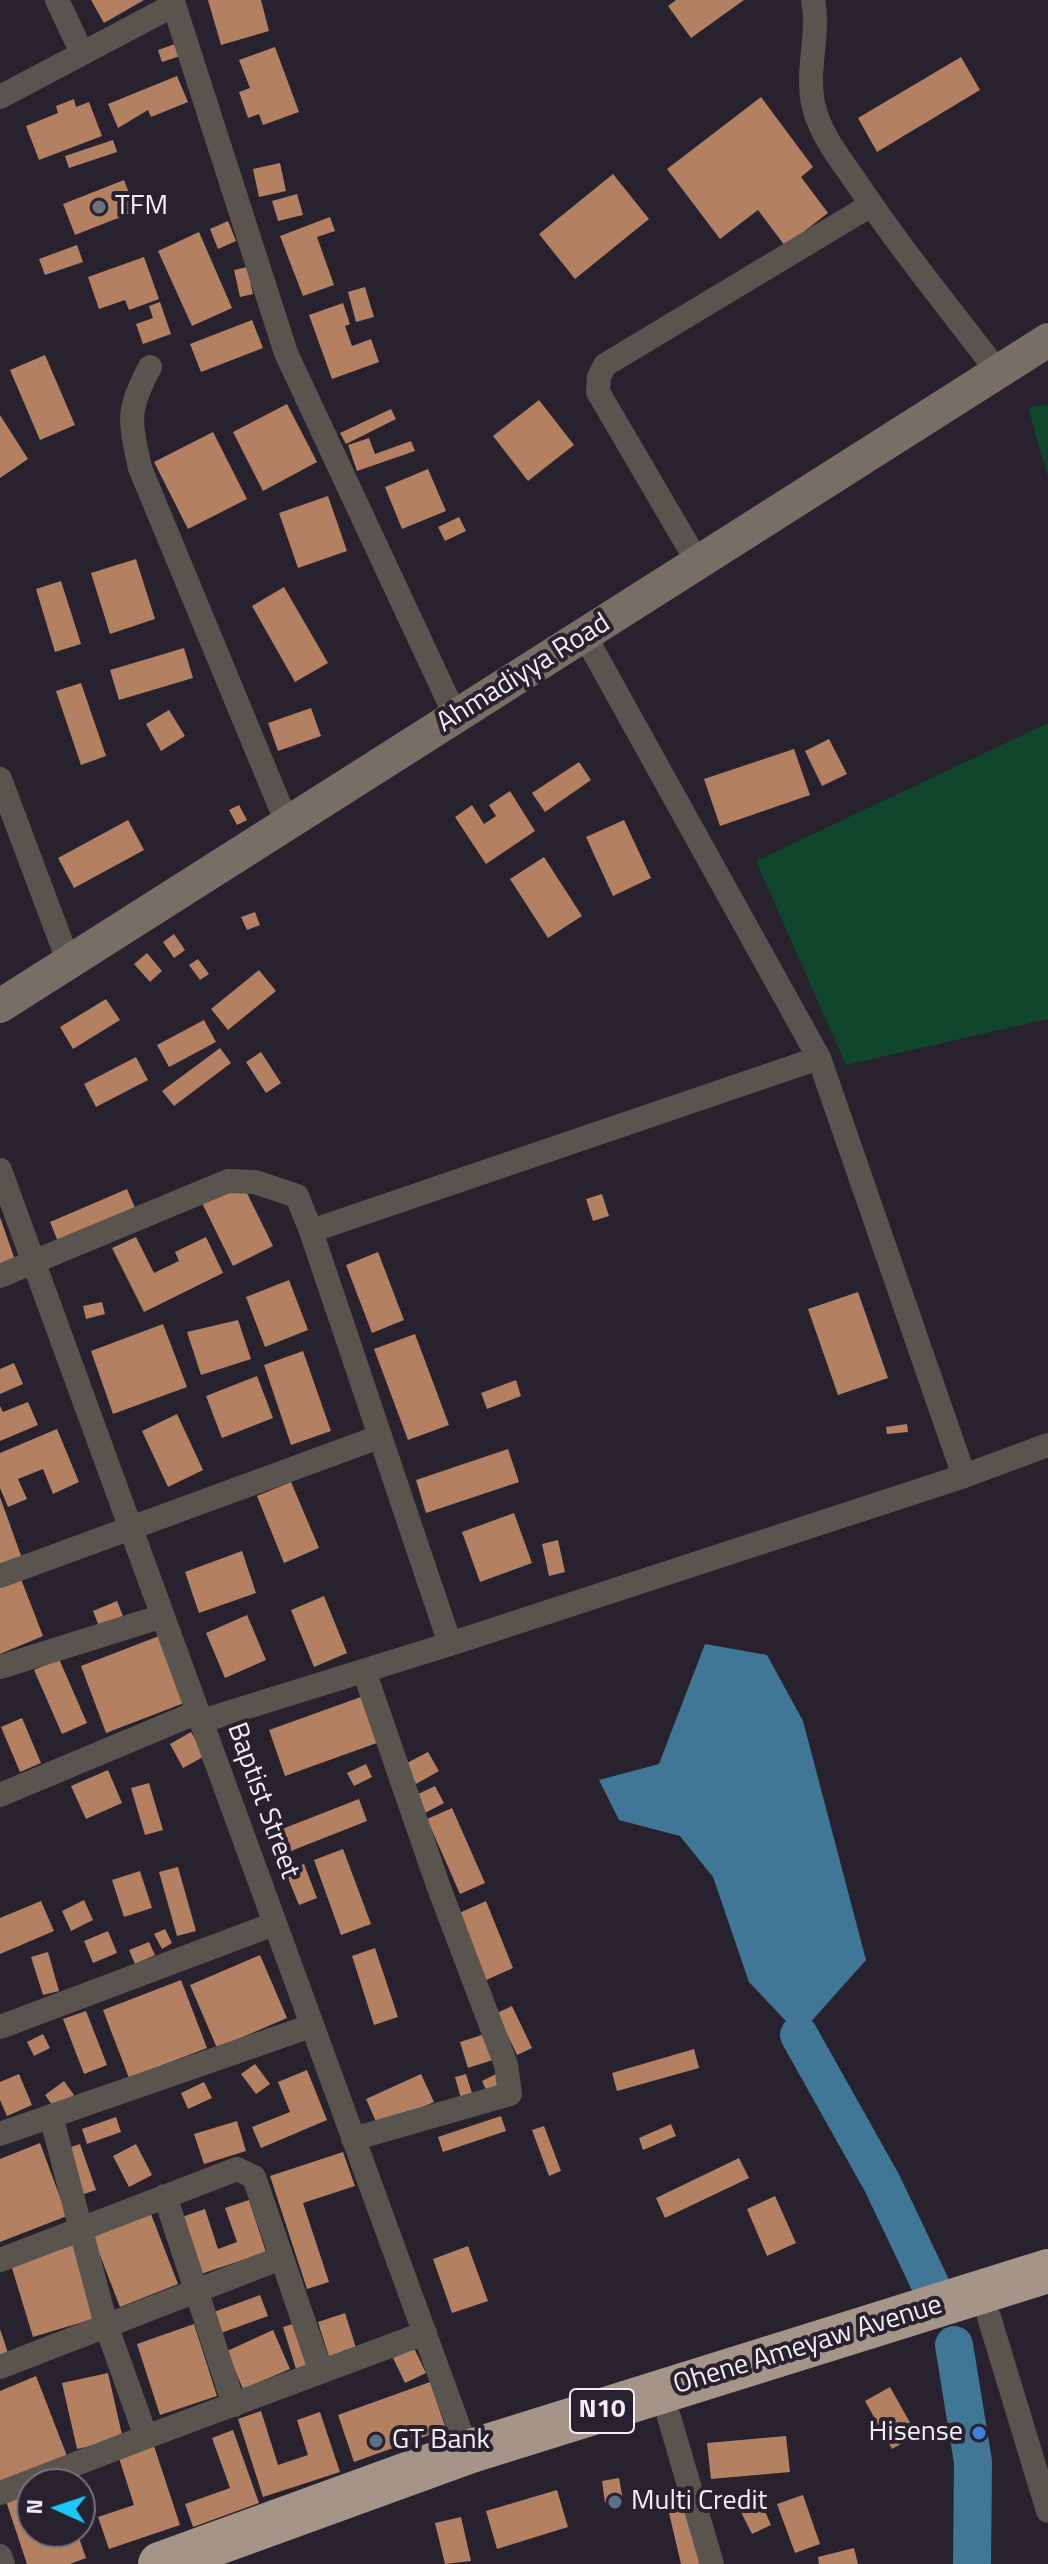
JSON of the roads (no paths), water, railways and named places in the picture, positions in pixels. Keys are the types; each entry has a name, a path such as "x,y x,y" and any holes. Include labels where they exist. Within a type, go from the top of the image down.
{"highway":[{"name":"Ohene Ameyaw Avenue","path":"160,2564 468,2452 789,2365 900,2331 1048,2271"},
{"name":"Ohene Ameyaw Avenue","path":"900,2331 989,2317 1048,2298"},
{"name":"Ohene Ameyaw Avenue","path":"239,2564 555,2451 669,2417 789,2365"}],"street":[{"path":"57,0 82,53"},
{"path":"813,0 816,34 811,63 812,100 821,130 871,205 998,372"},
{"path":"0,97 174,2 286,353 456,717"},
{"path":"698,563 598,392 599,377 605,365 871,205"},
{"name":"Ahmadiyya Road","path":"0,1006 1048,340"},
{"path":"150,367 133,397 131,422 140,468 287,823"},
{"path":"585,636 819,1058 964,1476"},
{"path":"0,779 7,817 69,963"},
{"path":"311,1231 819,1058"},
{"name":"Baptist Street","path":"0,1170 468,2452"},
{"path":"0,1276 228,1181 255,1182 297,1196 450,1644"},
{"path":"0,1576 379,1437"},
{"path":"0,1795 200,1716 450,1644 964,1476 1048,1445"},
{"path":"0,1667 163,1616"},
{"path":"353,2139 510,2094 506,2065 439,1888 364,1671"},
{"path":"0,2027 274,1924"},
{"path":"0,2134 311,2026"},
{"path":"51,2116 106,2325 146,2437"},
{"path":"0,2260 237,2169 245,2170 254,2177 321,2372"},
{"path":"165,2196 234,2405"},
{"path":"0,2367 281,2258"},
{"path":"989,2317 1048,2511"},
{"path":"0,2493 425,2333"},
{"path":"669,2417 712,2564"},
{"path":"0,2556 3,2564"}],"water":[{"path":"705,1644 767,1655 803,1721 866,1960 799,2035 749,1982 713,1877 680,1836 619,1820 599,1780 659,1764"}],"waterway":[{"path":"799,2035 882,2183 931,2286"},
{"path":"954,2345 973,2462 972,2564"}],"place":[{"name":"TFM","path":"99,207"},
{"name":"Hisense","path":"979,2433"},
{"name":"GT Bank","path":"376,2441"},
{"name":"Multi Credit","path":"615,2502"}]}
